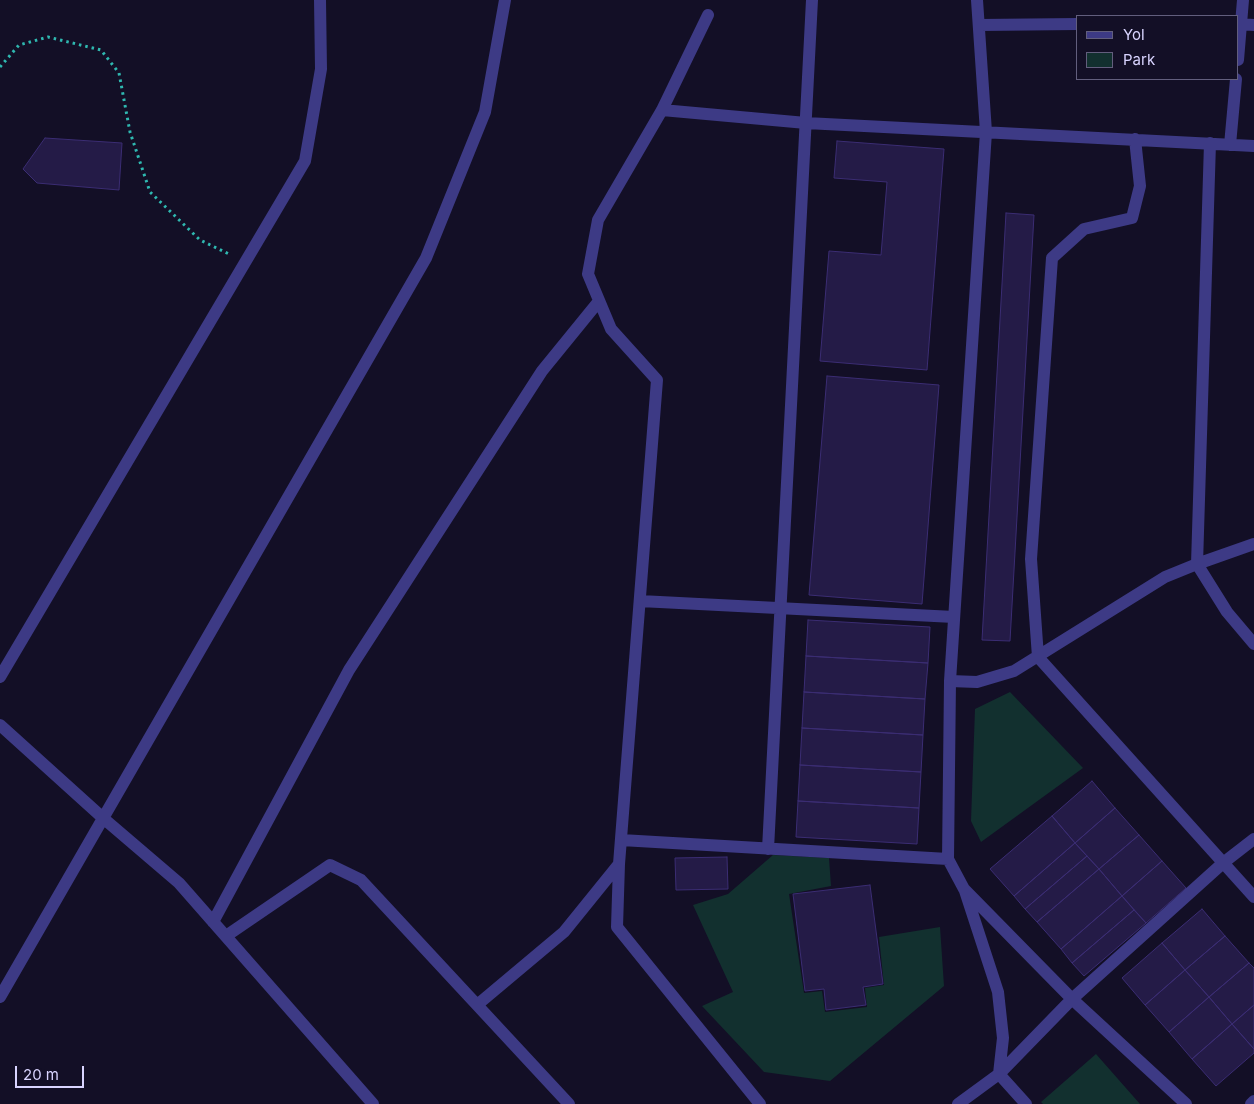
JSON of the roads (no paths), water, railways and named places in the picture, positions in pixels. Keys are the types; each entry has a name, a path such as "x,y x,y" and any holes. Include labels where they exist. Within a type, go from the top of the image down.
{"street":[{"path":"0,677 305,161 321,69 320,0"},
{"path":"0,997 426,258 485,112 505,0"},
{"path":"768,849 812,0"},
{"path":"977,0 986,132 950,681 948,859 964,889 998,992 1003,1038 999,1074 1026,1104"},
{"path":"1243,0 1239,24 1254,25"},
{"path":"708,15 662,110 598,220 588,274 611,329 657,380 619,864 617,927 760,1104"},
{"path":"979,25 1076,24"},
{"path":"1230,145 1236,80"},
{"path":"662,110 806,123 1254,146"},
{"path":"1135,139 1140,186 1132,218 1084,229 1052,258 1031,559 1038,657 1254,897"},
{"path":"1210,144 1198,564 1227,612 1254,644"},
{"path":"213,922 349,670 542,371 599,300"},
{"path":"950,681 977,682 1014,671 1164,577 1254,544"},
{"path":"640,601 954,617"},
{"path":"0,725 103,818 179,883 373,1104"},
{"path":"621,840 948,859"},
{"path":"958,1104 999,1074 1072,999 1223,863 1254,840"},
{"path":"477,1005 564,932 619,864"},
{"path":"226,936 330,865 361,880 569,1104"},
{"path":"964,889 1072,999 1186,1104"}]}
